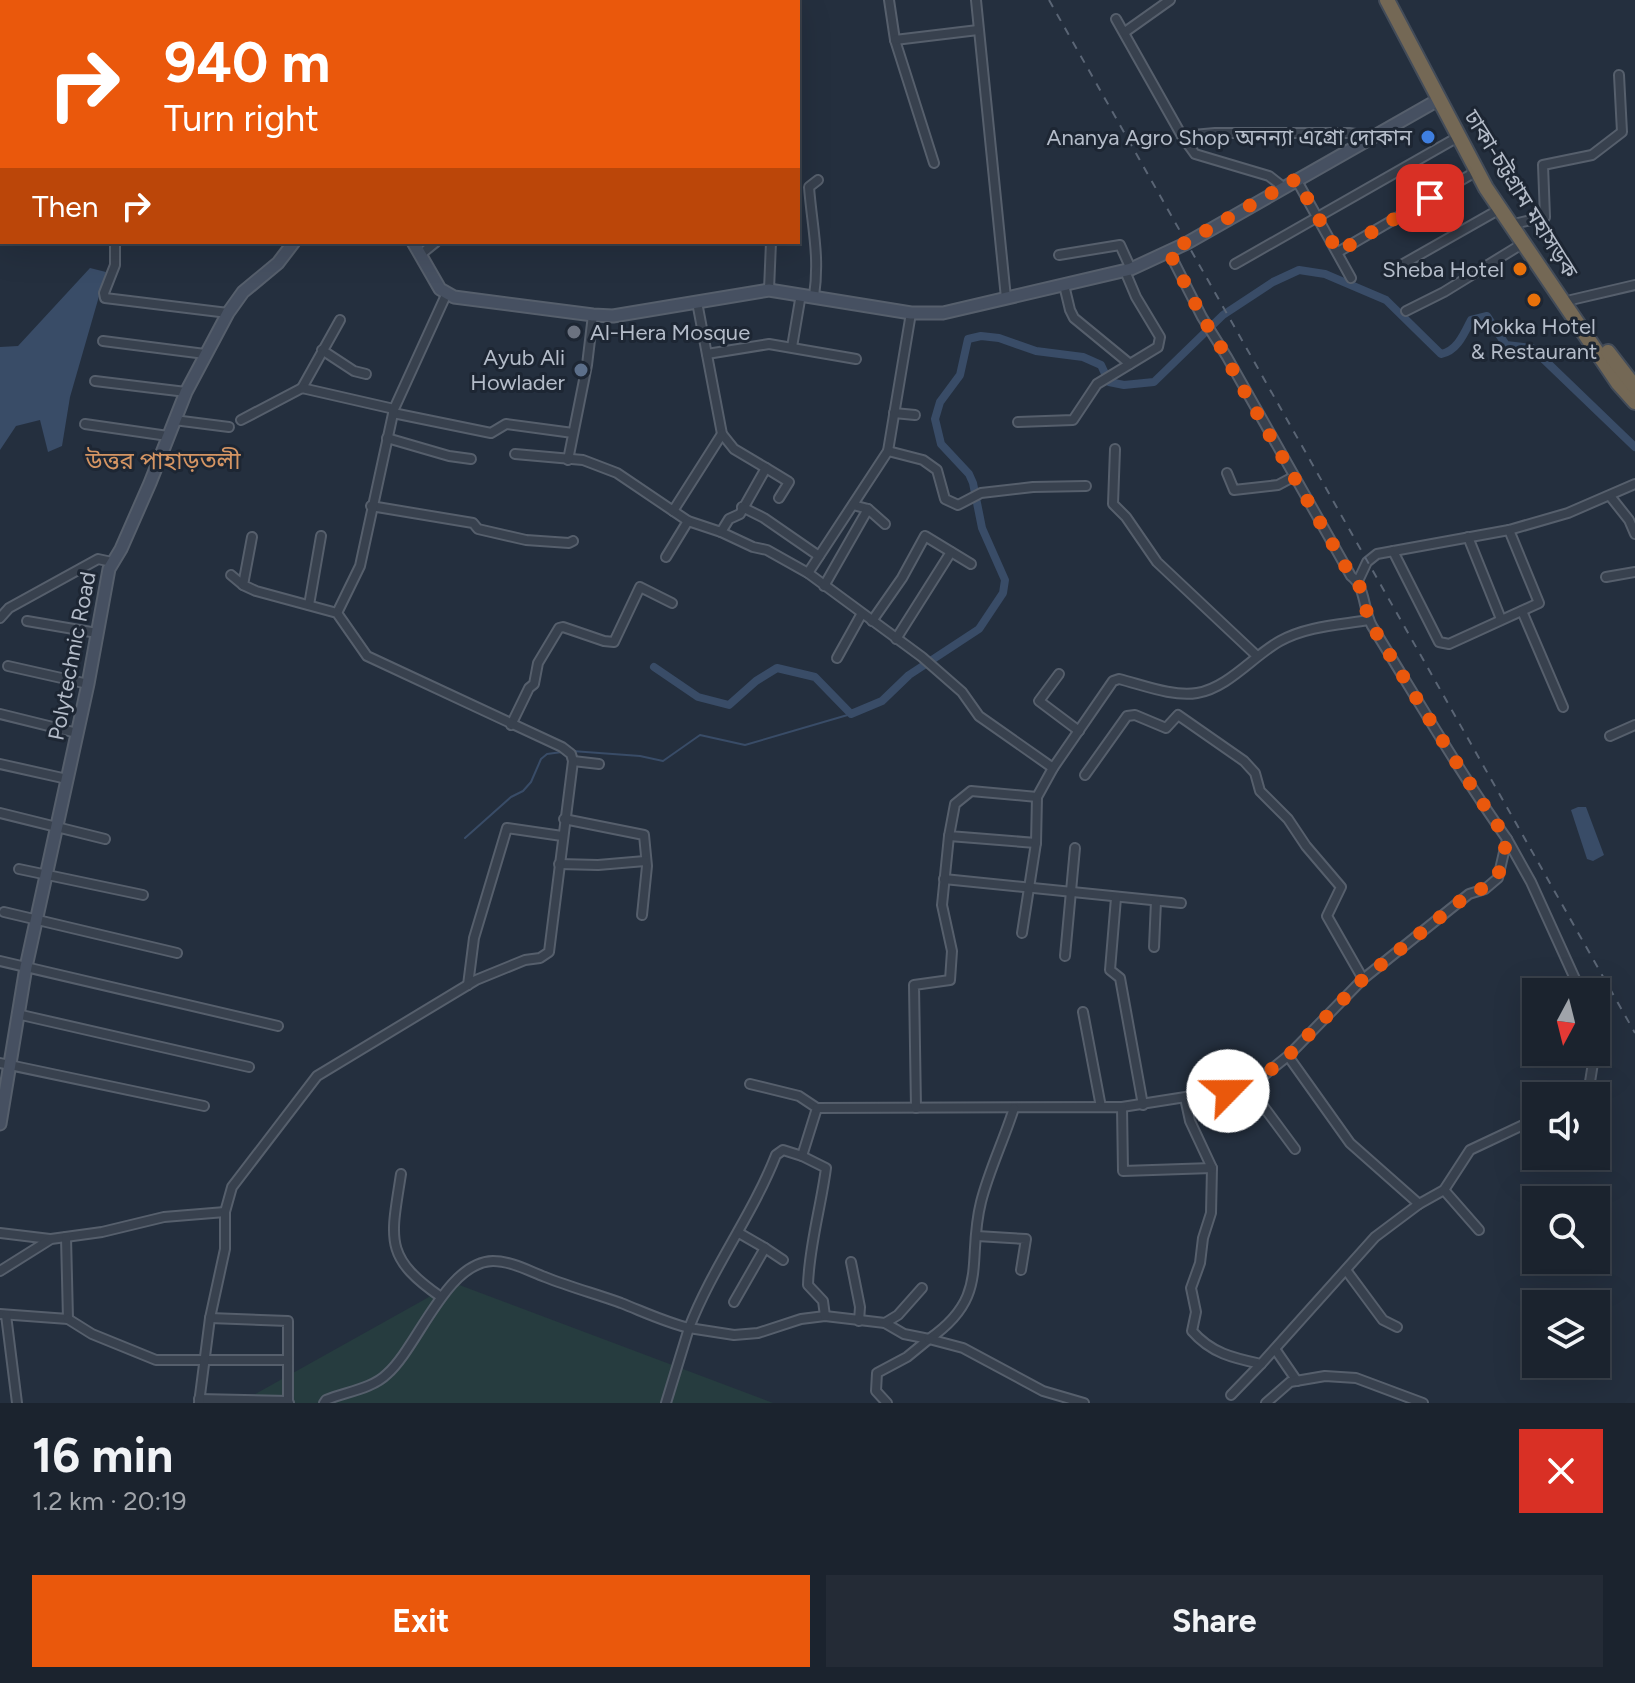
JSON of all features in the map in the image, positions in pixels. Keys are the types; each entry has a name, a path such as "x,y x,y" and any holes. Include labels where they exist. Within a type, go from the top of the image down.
{"highway":[{"name":"ঢাকা-চট্টগ্রাম মহাসড়ক","path":"1387,0 1458,137 1522,244 1635,387"},
{"name":"ঢাকা-চট্টগ্রাম মহাসড়ক","path":"1395,0 1494,187 1574,308 1618,383 1635,402"}],"street":[{"path":"889,0 895,40 934,163"},
{"path":"976,0 1006,298"},
{"path":"1125,32 1170,0"},
{"path":"1116,19 1195,154 1269,176 1283,187"},
{"path":"895,40 978,30"},
{"path":"1518,223 1545,217 1543,165 1592,155 1622,132 1619,75"},
{"path":"414,244 446,295 593,315 613,316 769,290 911,313 943,313 1128,270 1169,252 1438,100"},
{"path":"1182,136 1215,133 1349,133 1370,136"},
{"path":"1235,264 1458,137"},
{"path":"1338,252 1477,171"},
{"path":"1296,179 1351,278"},
{"path":"814,296 818,270 809,187 818,180"},
{"path":"1389,272 1500,209"},
{"path":"115,244 115,265 104,293 105,298 228,313"},
{"name":"Polytechnic Road","path":"1,1116 4,1064 48,875 112,562 145,496 186,392 228,313 243,292 278,263 292,244"},
{"path":"420,255 434,244"},
{"path":"769,290 771,244"},
{"path":"1406,311 1444,292 1522,244"},
{"path":"1018,422 1073,420 1097,384 1158,347 1160,342 1120,245 1059,255"},
{"path":"1169,252 1202,317 1293,477 1351,576 1358,581 1369,620 1478,798 1507,839 1531,882 1575,978"},
{"path":"1064,285 1074,318 1130,364"},
{"path":"1574,308 1635,285"},
{"path":"792,347 801,294"},
{"path":"337,613 360,566 393,411 446,295"},
{"path":"697,302 722,434 734,449 789,482 779,498"},
{"path":"808,573 888,451 911,313"},
{"path":"568,460 587,365 593,315"},
{"path":"241,420 302,388 340,320"},
{"path":"103,341 205,354"},
{"path":"707,354 769,344 856,359"},
{"path":"322,350 354,371 366,374"},
{"path":"95,381 186,392"},
{"path":"302,388 491,433 506,424 573,433"},
{"path":"894,413 915,415"},
{"path":"174,420 229,427"},
{"path":"85,424 168,436"},
{"path":"673,511 722,434"},
{"path":"387,438 449,456 471,459"},
{"path":"1115,449 1113,504 1126,517 1157,562 1257,656"},
{"path":"888,451 923,460 937,470 945,499 958,505 976,495 1033,487 1086,486"},
{"path":"515,454 583,460 617,473 688,521 767,550 808,573 922,657 962,692 979,716 1053,768"},
{"path":"721,532 729,519 740,514 766,468"},
{"path":"1227,473 1234,490 1278,485 1293,477"},
{"path":"1358,581 1367,562 1377,554 1509,530 1568,513 1635,484"},
{"path":"1610,496 1629,520 1635,534"},
{"path":"853,505 868,509 885,524"},
{"path":"371,506 473,523 478,529 526,540 573,541"},
{"path":"742,507 764,518 819,556"},
{"path":"824,586 868,509"},
{"path":"666,557 688,521"},
{"path":"1393,551 1439,642 1449,644 1537,605 1539,601 1509,530"},
{"path":"309,605 321,536"},
{"path":"872,621 902,578 925,536 971,564"},
{"path":"243,585 252,537"},
{"path":"1468,537 1501,619"},
{"path":"896,639 951,552"},
{"path":"0,618 9,608 98,559 112,562"},
{"path":"1606,577 1635,572"},
{"path":"231,575 256,591 337,613 367,656 562,747 572,758 599,764"},
{"path":"511,725 529,688 534,684 538,663 559,628 614,642 640,587 672,603"},
{"path":"1522,611 1563,707"},
{"path":"837,658 861,615"},
{"path":"1022,933 1036,843 1037,797 1053,768 1113,681 1119,679 1185,695 1201,693 1220,684 1281,641 1306,630 1369,620"},
{"path":"27,621 97,633"},
{"path":"8,666 88,684"},
{"path":"1059,674 1039,701 1079,731"},
{"path":"0,714 77,733"},
{"path":"1085,775 1127,716 1135,715 1166,728 1178,715 1224,746 1255,773 1260,791 1288,819 1306,846 1341,887 1327,916 1363,979"},
{"path":"1610,736 1635,725"},
{"path":"210,1318 288,1321 288,1402 199,1401 210,1318 225,1249 225,1212 232,1187 317,1076 468,985 525,960 544,957 549,952 572,758"},
{"path":"0,764 67,779"},
{"path":"916,1108 914,985 950,980 952,951 942,905 955,804 971,791 1037,797"},
{"path":"0,813 105,839"},
{"path":"564,819 644,835 642,915"},
{"path":"468,985 474,938 507,828 562,836"},
{"path":"949,836 1036,843"},
{"path":"750,1084 799,1096 817,1108 1122,1107 1249,1087 1288,1056 1363,979 1469,894 1485,889 1498,878 1507,839"},
{"path":"1065,956 1075,848"},
{"path":"559,864 645,861"},
{"path":"19,869 143,895"},
{"path":"944,879 1181,903"},
{"path":"1116,898 1110,970 1120,978 1143,1105"},
{"path":"1154,947 1156,901"},
{"path":"4,912 177,953"},
{"path":"0,961 278,1026"},
{"path":"1083,1012 1101,1107"},
{"path":"17,1014 249,1067"},
{"path":"1288,1056 1350,1143 1419,1204"},
{"path":"4,1064 204,1106"},
{"path":"1249,1087 1295,1149"},
{"path":"1185,1098 1190,1121 1212,1168 1211,1213 1191,1288 1196,1312 1192,1331 1203,1344 1227,1357 1261,1364"},
{"path":"1122,1107 1123,1171 1212,1168"},
{"path":"802,1156 817,1108"},
{"path":"887,1403 876,1391 877,1373 907,1357 943,1329 973,1287 978,1214 1014,1108"},
{"path":"1231,1395 1375,1237 1419,1204 1444,1190 1470,1150 1522,1126"},
{"path":"666,1403 701,1298 763,1189 776,1155 783,1150 826,1168 809,1260 808,1285 823,1301 825,1316"},
{"path":"401,1174 392,1240 396,1253 417,1280 441,1297"},
{"path":"1444,1190 1479,1230"},
{"path":"0,1233 51,1239 102,1232 164,1217 225,1212"},
{"path":"739,1233 783,1260"},
{"path":"977,1236 1026,1239 1021,1270"},
{"path":"66,1237 68,1319"},
{"path":"0,1271 51,1239"},
{"path":"734,1302 765,1248"},
{"path":"324,1403 372,1384 389,1373 441,1297 473,1267 492,1261 525,1269 656,1319 689,1328 734,1335 758,1333 801,1319 825,1316 885,1323 904,1334 963,1348 1043,1391 1084,1403"},
{"path":"851,1262 860,1307 859,1321"},
{"path":"1346,1270 1383,1320 1397,1327"},
{"path":"885,1323 898,1315 922,1288"},
{"path":"17,1403 3,1314 68,1319 92,1334 156,1360 288,1360"},
{"path":"1275,1349 1297,1381"},
{"path":"1266,1403 1290,1382 1325,1376 1356,1378 1423,1403"}],"green space":[{"path":"454,1283 773,1403 239,1403"}],"water":[{"path":"90,268 106,272 70,397 62,446 48,452 40,420 16,426 0,450 0,347 18,346"},
{"path":"1586,807 1604,855 1593,861 1587,859 1571,810"}],"waterway":[{"path":"654,667 698,697 729,705 756,681 777,668 815,677 851,714 882,701 909,675 979,629 1003,593 1005,580 982,528 973,483 969,474 941,444 935,419 940,402 960,375 968,339 981,336 999,338 1036,351 1083,357 1101,365 1109,382 1124,385 1154,382 1223,315 1273,282 1299,270 1325,274 1386,300 1441,354 1456,346 1471,320 1487,316 1506,345 1532,348 1635,447"},
{"path":"572,751 640,756 663,761 700,735 745,745 851,714"},
{"path":"465,838 511,797 523,791 531,782 541,759 547,754 562,752"}],"railway":[{"path":"1049,0 1635,1033"}],"place":[{"name":"Ananya Agro Shop অনন্যা এগ্রো দোকান","path":"1428,137"},
{"name":"Sheba Hotel","path":"1520,269"},
{"name":"Mokka Hotel & Restaurant","path":"1534,300"},
{"name":"Al-Hera Mosque","path":"574,332"},
{"name":"Ayub Ali Howlader","path":"581,370"}],"district":[{"name":"উত্তর পাহাড়তলী","path":"163,460"}],"route":[{"path":"1228,1091 1249,1087 1288,1056 1363,979 1469,894 1485,889 1498,878 1507,839 1478,798 1369,620 1358,581 1351,576 1293,477 1202,317 1169,252 1296,179 1338,252 1430,198"}]}
